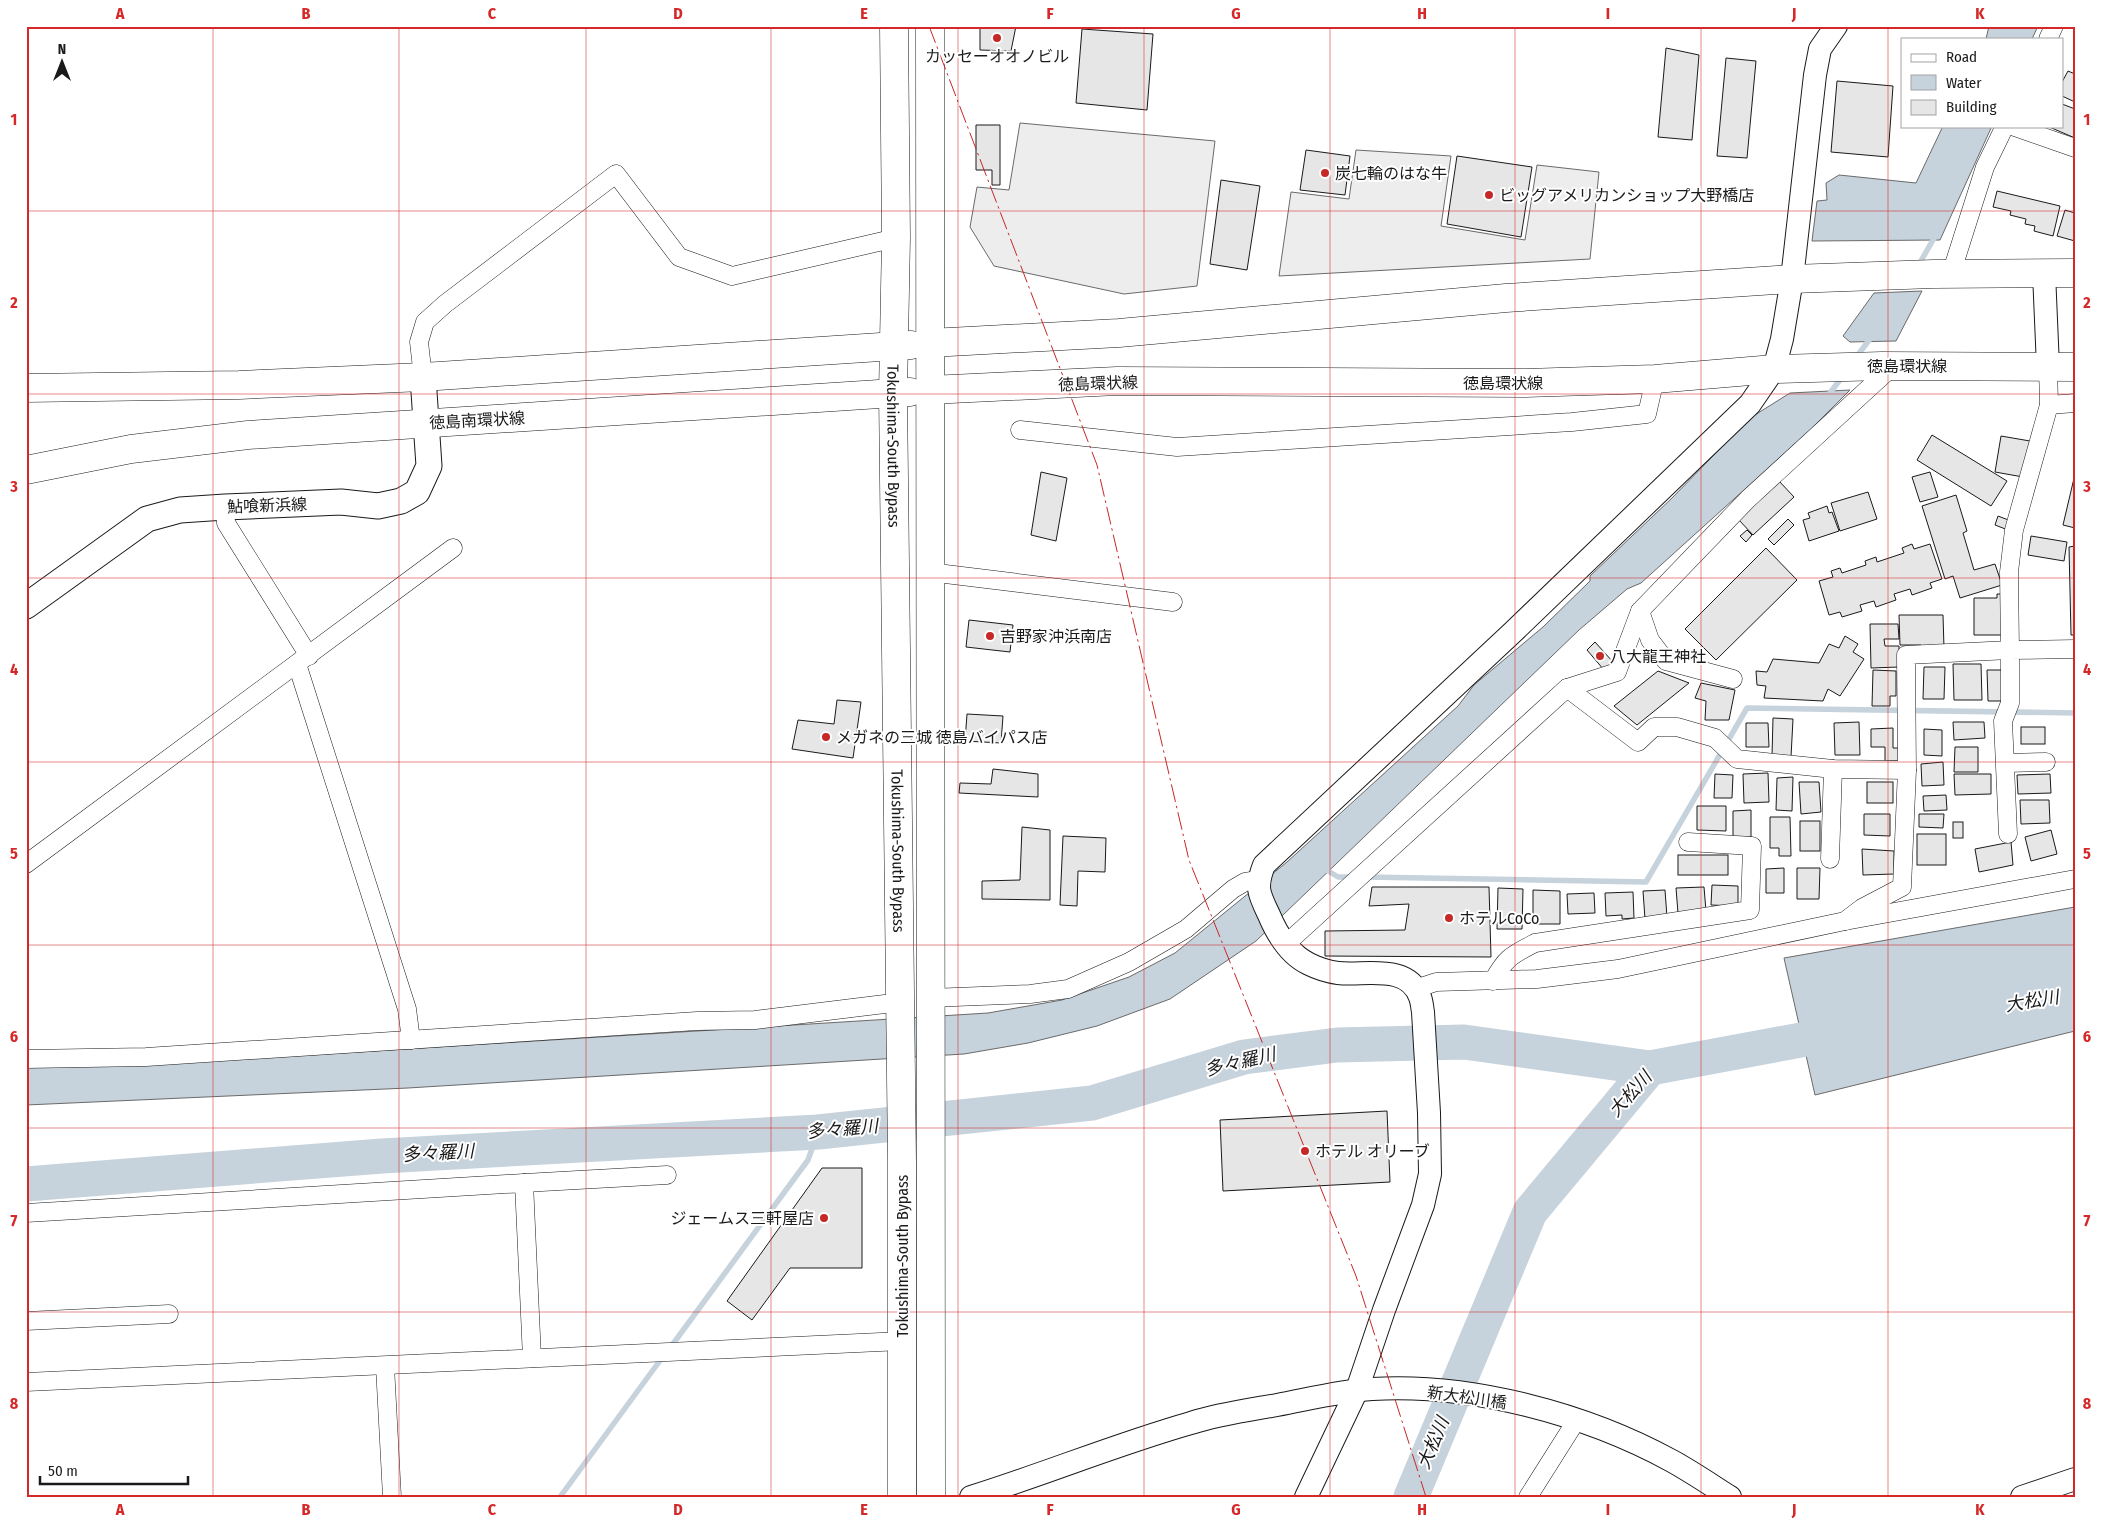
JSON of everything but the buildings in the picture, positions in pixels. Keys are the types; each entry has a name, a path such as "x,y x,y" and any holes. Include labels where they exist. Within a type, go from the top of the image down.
{"main road":[{"name":"Tokushima-South Bypass","path":"894,26 896,238 893,393 901,1005 902,1497"},
{"name":"Tokushima-South Bypass","path":"930,26 931,1497"},
{"path":"26,388 239,385 423,377 930,343 1120,333 1506,298 1792,279 1942,274 2075,273"},
{"name":"徳島環状線","path":"930,390 1117,381 1525,383 1656,379 1774,369 1887,366 2075,367"},
{"name":"鮎喰新浜線","path":"26,606 147,519 180,510 341,502 378,506 401,501 416,492 429,466 423,377"},
{"name":"徳島南環状線","path":"26,470 131,450 239,436 930,390"}],"street":[{"path":"1306,1497 1366,1390 1384,1310 1423,1205 1430,1174 1428,1072 1423,1012 1416,989 1405,980 1386,972 1338,973 1310,965 1299,959 1282,939 1258,886 1264,866 1513,632 1750,404 1774,369 1782,339 1792,279 1815,75 1820,49 1836,26"},
{"path":"2048,38 2054,26"},
{"path":"1942,274 1985,167 2004,128"},
{"path":"2018,128 2075,148"},
{"path":"423,377 419,342 426,322 445,304 616,174 679,257 732,276 896,238"},
{"path":"2008,834 2003,721 2010,703 2009,572 2014,530 2049,405 2044,273"},
{"path":"1282,939 1567,688 1617,672 1640,611 1748,500 1887,366"},
{"path":"1020,430 1177,447 1572,422 1647,414 1656,379"},
{"path":"2049,405 2075,404"},
{"path":"225,507 226,523 303,660 407,1009 411,1040"},
{"path":"26,864 453,548"},
{"path":"929,572 1173,602"},
{"path":"1640,611 1650,640 1666,661 1733,678"},
{"path":"1845,921 1862,908 1902,887 1907,770 1906,655 2010,650 2075,650"},
{"path":"1567,688 1638,742 1654,727 1677,727 1715,738 1737,759 1833,769 1907,770"},
{"path":"2006,763 2046,762"},
{"path":"1830,859 1833,769"},
{"path":"1493,980 1501,966 1510,956 1535,943 1750,910 1752,846 1688,842"},
{"path":"1416,989 1436,982 1537,979 1618,969 1845,921 2075,879"},
{"path":"930,1004 1068,989 1129,962 1186,929 1245,882 1258,886"},
{"path":"26,1059 146,1057 697,1021 756,1020 901,1005"},
{"path":"26,1213 666,1175"},
{"path":"524,1183 532,1358"},
{"path":"26,1321 169,1314"},
{"path":"26,1382 902,1341"},
{"path":"386,1366 392,1497"},
{"name":"新大松川橋","path":"971,1497 1194,1422 1330,1394 1366,1390 1436,1391 1496,1398 1567,1418 1605,1430 1655,1453 1730,1497"},
{"path":"1528,1497 1567,1418"},
{"path":"2022,1497 2075,1478"}],"shaded area":[{"path":"1020,123 1215,141 1197,286 1124,294 994,266 970,227 977,187 1009,190"},
{"path":"1356,150 1451,156 1441,226 1525,240 1537,165 1599,172 1590,259 1279,276 1291,192 1349,199"}],"water":[{"path":"1989,26 2038,26 2032,38 1986,38"},
{"path":"1942,128 1991,128 1940,240 1812,241 1817,201 1827,200 1826,183 1839,175 1916,183"},
{"path":"1922,291 1896,341 1850,342 1843,336 1874,293"},
{"path":"1850,390 1807,433 1641,583 1627,589 1579,630 1256,941 1170,999 1097,1026 1028,1043 964,1054 408,1088 26,1105 26,1067 244,1059 988,1013 1062,1000 1129,977 1175,953 1287,862 1458,706 1474,685 1543,627 1590,581 1590,576 1672,498 1750,418 1790,393"},
{"path":"2075,907 2075,1031 1815,1095 1784,958"}],"waterway":[{"path":"1918,266 1937,233"},
{"path":"1855,359 1872,336"},
{"path":"1827,397 1842,377"},
{"path":"1365,877 1646,882 1747,708 2075,713"},
{"path":"1322,867 1338,877 1353,877"},
{"name":"多々羅川","path":"26,1184 382,1156 818,1132 1092,1103 1244,1057 1337,1045 1464,1042 1650,1068 1849,1031"},
{"name":"大松川","path":"1411,1497 1530,1212 1650,1068"},
{"path":"670,1348 808,1160 818,1132"},
{"path":"560,1497 664,1355"}],"power":[{"path":"929,26 1097,465 1189,860 1356,1276 1426,1497"}],"place":[{"name":"カッセーオオノビル","path":"997,38"},
{"name":"炭七輪のはな牛","path":"1325,173"},
{"name":"ビッグアメリカンショップ大野橋店","path":"1489,195"},
{"name":"吉野家沖浜南店","path":"990,636"},
{"name":"八大龍王神社","path":"1600,656"},
{"name":"メガネの三城 徳島バイパス店","path":"826,737"},
{"name":"ホテルCoCo","path":"1449,918"},
{"name":"ホテル オリーブ","path":"1305,1151"},
{"name":"ジェームス三軒屋店","path":"824,1218"}]}
